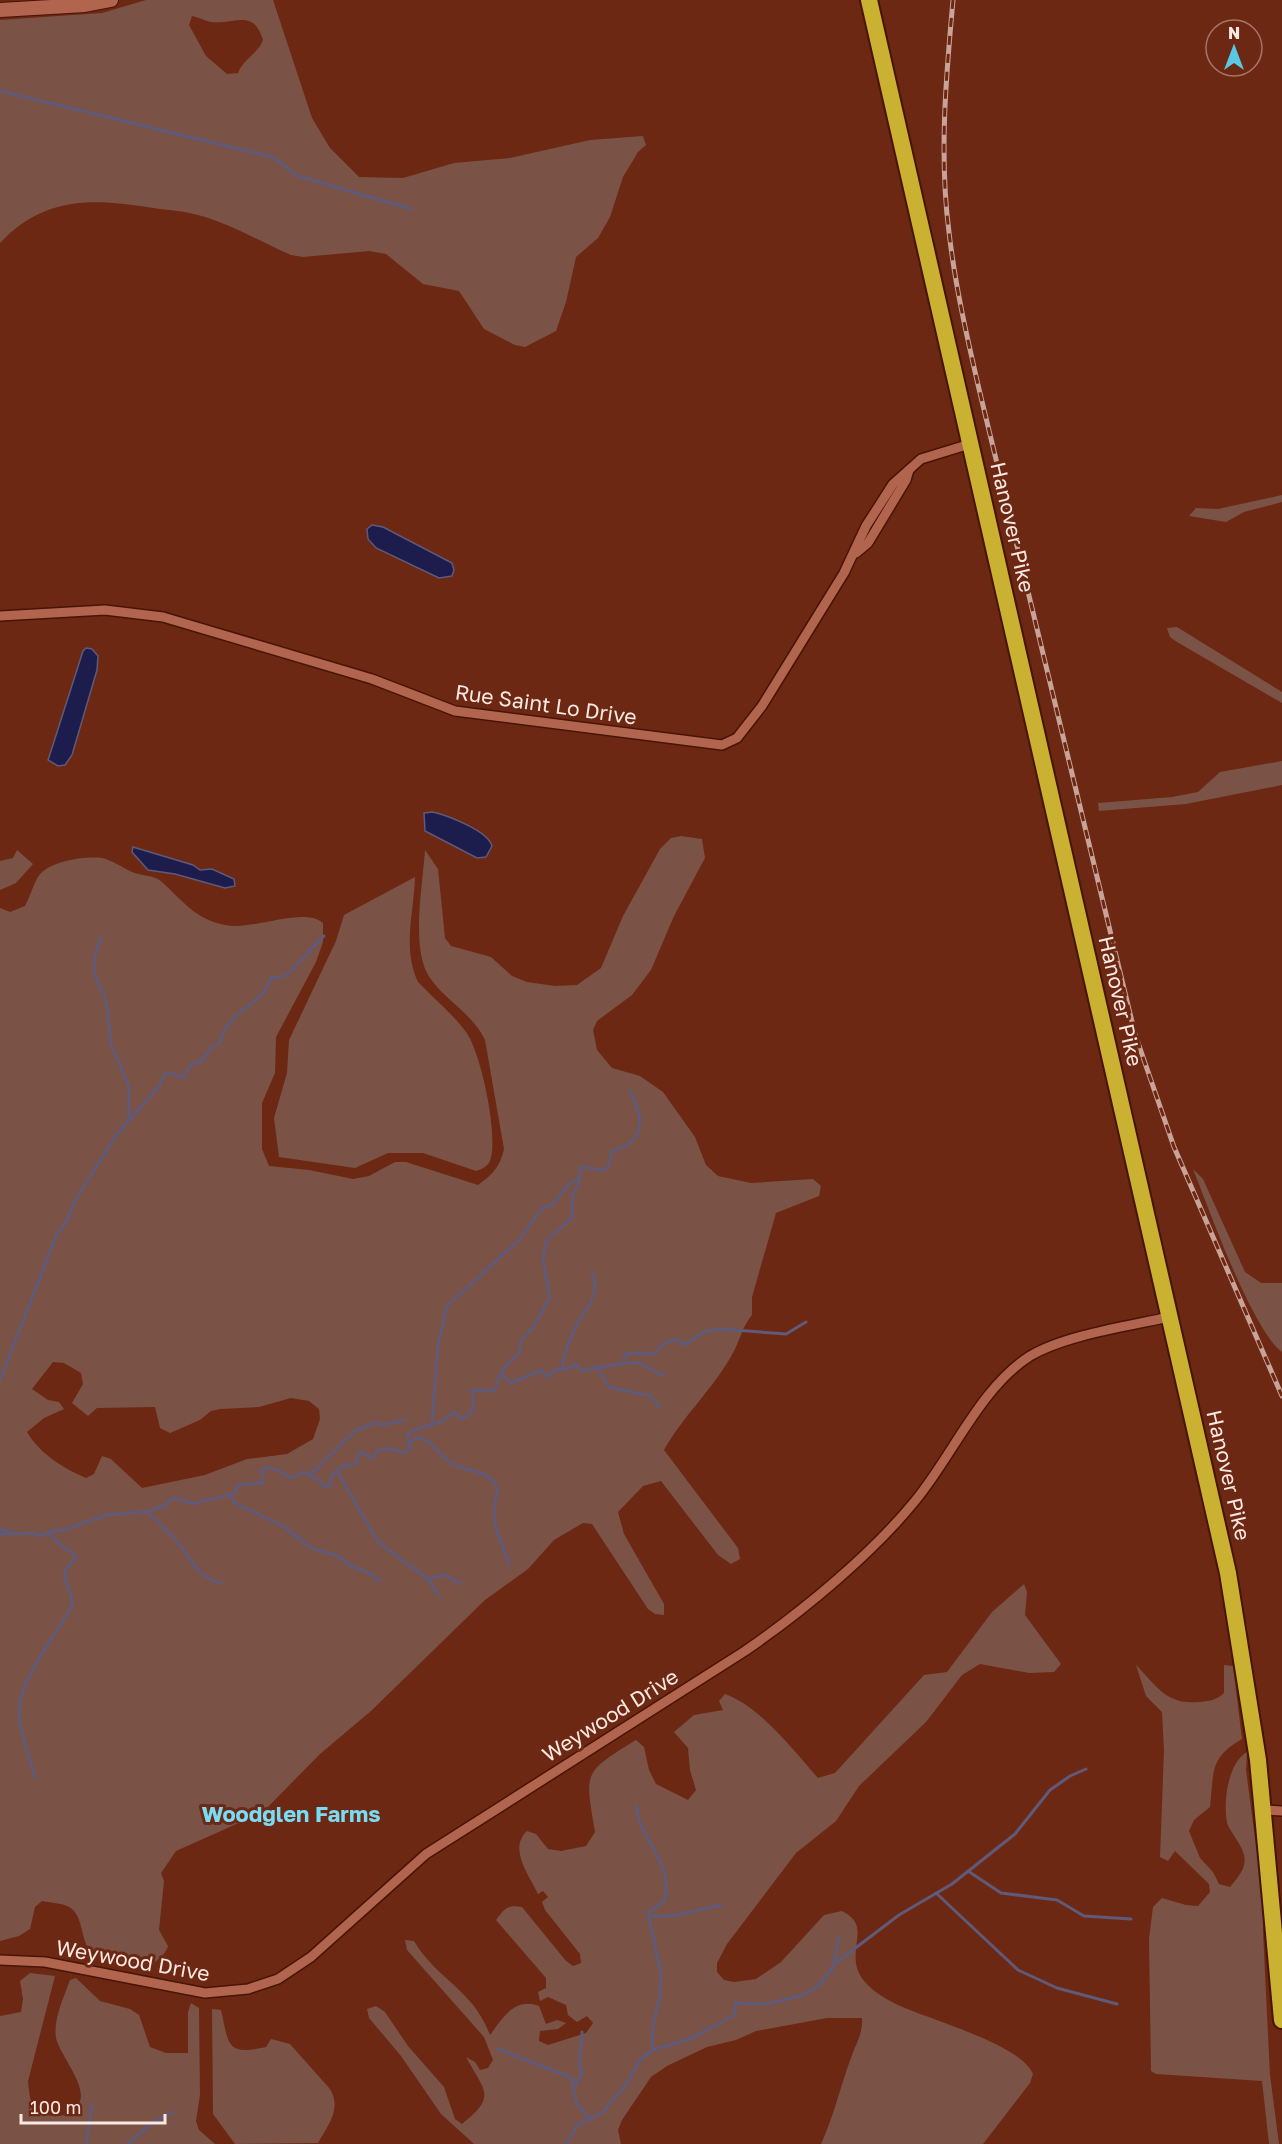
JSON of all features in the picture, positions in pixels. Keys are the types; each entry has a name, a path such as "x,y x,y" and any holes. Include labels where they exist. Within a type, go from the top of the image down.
{"highway":[{"name":"Hanover Pike","path":"868,0 1239,1630 1264,1810 1282,2020"}],"street":[{"path":"9,7 85,5 111,0"},
{"name":"Rue Saint Lo Drive","path":"0,616 105,610 163,617 372,679 455,711 722,745 744,731 762,706 855,555 871,518 893,484 921,459 970,444"},
{"name":"Weywood Drive","path":"0,1960 45,1962 205,1993 241,1990 278,1979 311,1957 426,1854 746,1651 789,1619 878,1541 914,1502 945,1463 996,1386 1019,1364 1054,1345 1169,1317"},
{"path":"1264,1810 1282,1811"}],"shaded area":[{"path":"146,0 273,0 312,118 330,148 359,177 403,178 454,163 510,158 590,140 643,136 646,145 638,152 623,177 610,217 598,238 576,257 566,302 556,331 525,347 515,345 484,329 459,291 423,284 386,254 369,251 303,257 291,255 210,218 187,212 110,203 70,204 34,216 0,243 0,20 102,13","holes":["192,16 211,22 248,21 259,30 263,40 238,73 227,74 206,56 189,25"]},
{"path":"1282,495 1282,502 1244,512 1226,522 1189,516 1196,508 1218,509"},
{"path":"372,525 383,527 452,563 454,570 452,576 439,578 376,548 368,539 367,529"},
{"path":"1177,627 1282,692 1282,703 1170,637 1167,628"},
{"path":"86,648 92,649 98,656 97,670 72,755 65,765 58,766 48,760 83,651"},
{"path":"1282,761 1282,785 1186,804 1099,811 1098,803 1172,797 1198,792 1220,772"},
{"path":"433,812 476,830 489,840 492,846 486,857 477,858 425,831 424,813"},
{"path":"681,836 702,839 705,858 674,916 651,970 632,995 597,1021 593,1030 597,1050 612,1068 640,1076 663,1092 695,1137 706,1165 718,1176 751,1183 813,1179 821,1186 819,1196 776,1213 752,1297 752,1315 725,1366 664,1450 738,1548 740,1559 731,1564 718,1555 661,1481 643,1486 618,1512 624,1534 664,1604 664,1615 655,1614 648,1609 592,1524 583,1523 554,1540 528,1569 485,1600 371,1711 320,1754 263,1812 176,1851 161,1873 164,1881 159,1930 168,1946 162,1956 154,1962 131,1968 107,1963 89,1949 79,1919 73,1910 63,1905 42,1901 35,1907 30,1929 19,1936 0,1941 0,908 10,912 25,906 38,877 58,863 77,859 102,858 132,872 159,880 197,914 225,925 249,925 304,917 314,918 323,923 323,942 316,962 276,1037 275,1073 262,1103 262,1149 269,1166 309,1170 353,1179 369,1176 395,1162 406,1162 478,1185 495,1170 504,1149 485,1040 467,1015 430,978 420,951 419,916 425,850 438,869 445,938 451,946 491,957 512,976 527,982 555,986 577,985 601,968 623,916 660,849 671,838","holes":["53,1362 64,1363 81,1373 83,1384 72,1403 88,1416 97,1408 155,1407 160,1428 170,1433 200,1420 211,1411 259,1407 291,1398 309,1401 319,1409 320,1419 313,1439 287,1454 247,1459 205,1475 142,1488 111,1459 102,1456 94,1474 86,1478 53,1460 38,1447 27,1432 44,1418 64,1409 59,1402 48,1400 32,1389"]},
{"path":"133,847 193,865 200,870 212,869 234,879 235,886 225,888 175,874 148,870 132,852"},
{"path":"17,850 33,864 16,883 0,890 0,861 13,858"},
{"path":"415,877 410,930 413,969 418,982 455,1019 472,1042 487,1095 492,1134 490,1161 484,1168 476,1171 423,1153 388,1153 355,1168 279,1157 274,1118 287,1073 289,1040 336,941 344,915"},
{"path":"1193,1169 1203,1179 1245,1272 1261,1283 1282,1283 1282,1352 1270,1339 1245,1295"},
{"path":"1024,1584 1027,1592 1025,1615 1061,1664 1054,1672 1029,1673 980,1664 962,1675 926,1722 859,1786 836,1821 796,1853 727,1944 717,1963 717,1972 724,1980 734,1982 756,1979 781,1962 824,1915 842,1911 850,1916 855,1921 858,1933 856,1963 860,1976 869,1986 892,2002 969,2032 1010,2052 1024,2062 1033,2074 1030,2083 983,2144 821,2144 860,2034 862,2018 827,2018 756,2031 736,2040 707,2047 667,2066 651,2077 622,2120 618,2130 621,2144 474,2144 441,2114 401,2056 369,2018 367,2009 376,2006 385,2012 408,2046 444,2087 455,2119 462,2124 473,2115 484,2100 482,2086 466,2057 475,2062 480,2070 488,2068 493,2060 484,2037 407,1950 405,1940 414,1941 433,1966 465,1995 483,2019 490,2035 510,2011 523,2004 539,2006 546,2024 557,2020 566,2023 558,2029 540,2031 539,2041 548,2045 586,2033 593,2023 587,2016 577,2022 568,2015 566,2005 548,1997 540,2001 538,1992 546,1988 546,1978 496,1920 507,1908 522,1907 566,1961 573,1966 581,1963 580,1954 545,1910 542,1902 548,1897 543,1891 538,1894 522,1862 519,1846 527,1831 536,1834 548,1849 561,1851 586,1846 595,1832 589,1785 592,1776 605,1760 636,1740 644,1747 649,1770 656,1784 688,1800 696,1790 690,1770 688,1748 674,1732 694,1715 723,1710 719,1701 725,1694 738,1700 764,1719 818,1778 835,1773 924,1675 947,1672 992,1612"},
{"path":"1136,1665 1163,1692 1170,1697 1187,1702 1209,1701 1221,1696 1224,1693 1224,1665 1233,1666 1242,1739 1231,1746 1218,1760 1213,1775 1210,1807 1194,1820 1189,1831 1200,1858 1213,1872 1219,1884 1230,1887 1241,1873 1245,1861 1242,1849 1227,1824 1228,1783 1235,1765 1247,1752 1246,1770 1264,1906 1263,1932 1270,2075 1279,2144 1269,2144 1262,2081 1156,2074 1151,2071 1149,1939 1153,1907 1162,1898 1198,1906 1210,1892 1209,1884 1175,1851 1168,1861 1160,1857 1164,1750 1162,1712 1146,1696"},
{"path":"30,1973 55,1976 28,2081 30,2098 39,2112 59,2116 72,2112 80,2101 79,2086 58,2045 55,2031 70,1980 76,1978 100,2001 130,2009 139,2015 150,2047 166,2053 188,2053 188,2012 191,2003 199,2008 200,2095 196,2121 199,2130 215,2144 0,2144 0,2016 21,2012 23,1999 20,1981"},
{"path":"212,2009 221,2010 228,2039 236,2048 243,2050 266,2047 271,2039 290,2044 330,2089 335,2103 334,2110 318,2143 235,2144 213,2114"}],"waterway":[{"path":"0,91 272,157 298,176 411,209"},
{"path":"0,1380 57,1234 67,1221 74,1202 117,1134 160,1085 164,1075 172,1073 183,1078 192,1063 201,1062 212,1047 220,1043 231,1021 264,992 271,978 285,976 324,936"},
{"path":"101,937 94,960 94,973 106,1000 111,1044 129,1087 129,1118"},
{"path":"0,1534 35,1533 40,1536 106,1515 152,1511 165,1506 174,1498 195,1504 236,1492 237,1485 263,1483 261,1470 269,1468 291,1478 304,1472 319,1480 324,1486 330,1486 332,1474 344,1466 356,1464 358,1454 362,1452 372,1458 379,1450 392,1449 403,1453 410,1449 407,1436 414,1430 440,1422 454,1412 461,1418 467,1417 474,1408 472,1390 494,1391 502,1370 519,1353 521,1340 533,1328 550,1297 543,1260 546,1241 572,1218 573,1193 578,1187 581,1167 604,1170 609,1165 612,1151 627,1145 635,1138 640,1118 630,1091"},
{"path":"432,1423 438,1345 447,1306 520,1239 542,1208 552,1205 568,1185 577,1180"},
{"path":"562,1368 572,1335 594,1293 592,1273"},
{"path":"623,1363 627,1353 653,1354 665,1343 677,1339 684,1345 706,1331 721,1329 786,1334 806,1322"},
{"path":"502,1374 511,1383 541,1370 547,1377 555,1370 571,1368 575,1364 582,1371 634,1363 664,1375"},
{"path":"597,1366 609,1387 650,1396 660,1407"},
{"path":"309,1476 355,1431 374,1423 383,1425 405,1420"},
{"path":"408,1443 419,1437 424,1439 451,1463 481,1473 494,1482 497,1490 494,1519 509,1565"},
{"path":"337,1471 378,1542 428,1579 439,1596"},
{"path":"229,1495 235,1503 283,1526 311,1548 338,1556 351,1566 369,1573 380,1581"},
{"path":"147,1512 175,1539 199,1571 221,1583"},
{"path":"0,1529 10,1532"},
{"path":"35,1778 21,1731 20,1702 24,1688 39,1658 73,1604 65,1575 76,1556 55,1540 49,1532"},
{"path":"428,1579 445,1575 461,1584"},
{"path":"837,1962 899,1915 952,1884 1015,1834 1050,1790 1070,1776 1086,1769"},
{"path":"637,1805 642,1826 665,1875 666,1888 664,1901 648,1913 661,1974 660,1997 653,2025 652,2050"},
{"path":"968,1871 1001,1893 1057,1900 1084,1916 1131,1919"},
{"path":"936,1893 1018,1970 1057,1988 1117,2004"},
{"path":"649,1917 677,1915 721,1905"},
{"path":"566,2144 578,2124 602,2113 628,2082 639,2061 652,2050 690,2039 733,2016 736,2003 767,2004 804,1995 819,1985 833,1967 839,1938"},
{"path":"575,2086 582,2073 580,2068 582,2032"},
{"path":"498,2049 572,2078 576,2102 591,2120"},
{"path":"86,2144 92,2104"},
{"path":"128,2144 153,2122 173,2112"}],"railway":[{"path":"953,0 948,58 944,174 958,291 979,389 1135,1034 1174,1147 1282,1396"}],"district":[{"name":"Woodglen Farms","path":"291,1813"}]}
